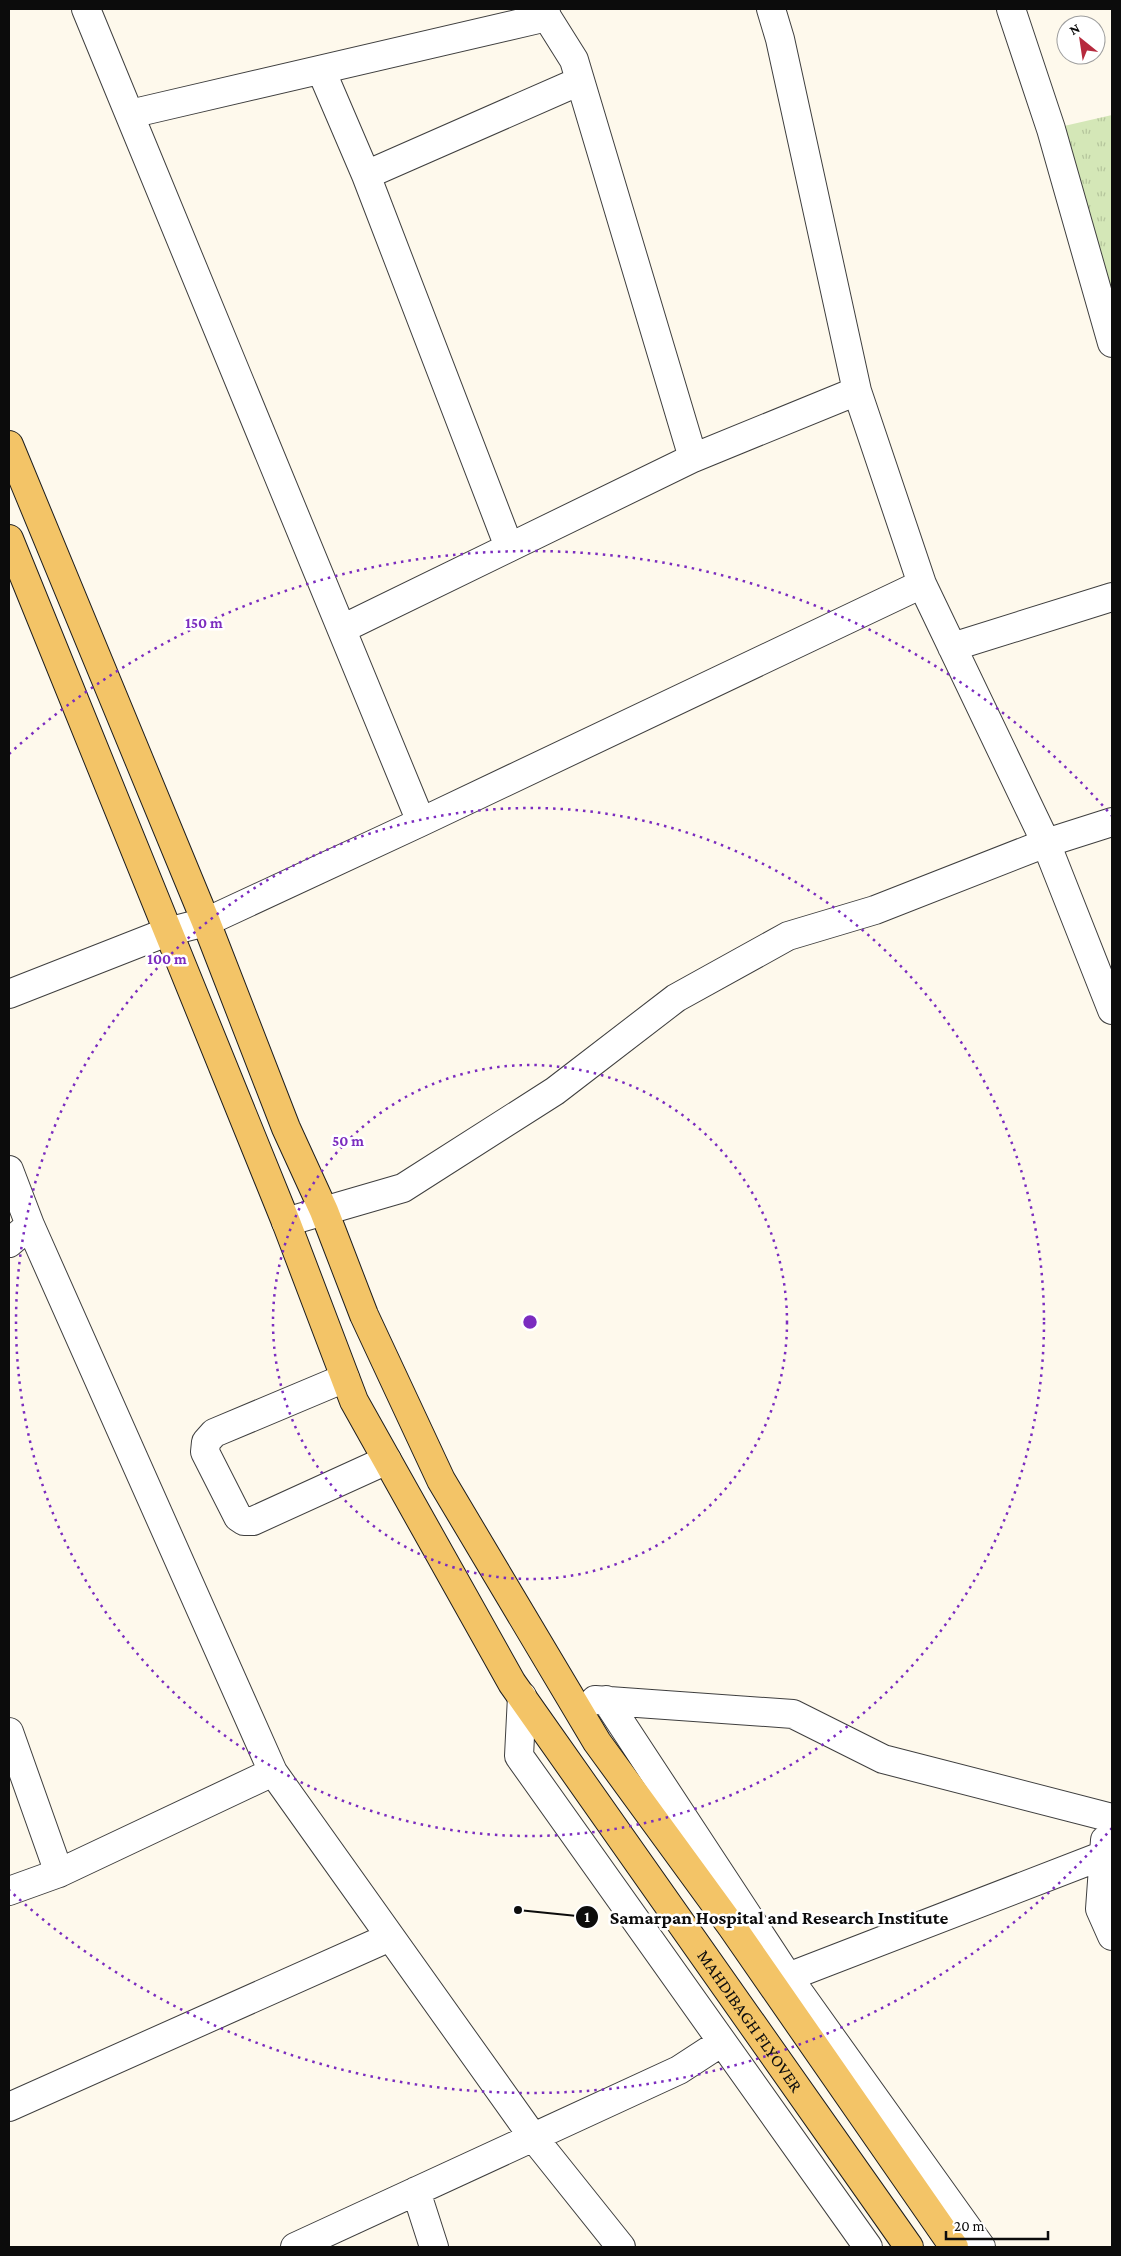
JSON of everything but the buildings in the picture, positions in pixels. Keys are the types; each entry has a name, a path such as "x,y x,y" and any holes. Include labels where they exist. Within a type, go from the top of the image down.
{"main road":[{"path":"9,444 206,922 286,1128 324,1211 364,1315 441,1480 597,1742 732,1927 954,2247"},
{"name":"MAHDIBAGH FLYOVER","path":"9,539 166,932 286,1222 354,1401 522,1696 909,2247"}],"street":[{"path":"86,9 421,822"},
{"path":"771,9 782,49 857,391 922,584 1046,843 1112,1010"},
{"path":"1011,9 1051,129 1112,343"},
{"path":"130,114 321,70 546,13 574,60 693,458"},
{"path":"321,70 366,174 509,547"},
{"path":"366,174 580,81"},
{"path":"342,629 693,458 857,391"},
{"path":"9,994 166,932 206,922 922,584"},
{"path":"952,647 1112,597"},
{"path":"286,1222 404,1188 555,1091 676,998 788,936 876,910 1046,843 1112,822"},
{"path":"9,1170 30,1225 273,1772 533,2137 621,2247"},
{"path":"9,1243 30,1225"},
{"path":"345,1378 214,1433 206,1442 205,1452 209,1460 238,1516 244,1521 253,1521 387,1460"},
{"path":"522,1696 519,1756 868,2247"},
{"path":"570,1699 793,1714 883,1759 1110,1817 1104,1855 1100,1909 1112,1936"},
{"path":"606,1700 788,1977 981,2247"},
{"path":"9,1732 59,1873"},
{"path":"9,1891 59,1873 273,1772"},
{"path":"788,1977 1104,1855"},
{"path":"9,2107 390,1937"},
{"path":"295,2247 679,2070 722,2042"},
{"path":"416,2191 434,2247"}],"green space":[{"path":"1112,115 1112,343 1051,129"}],"place":[{"name":"Samarpan Hospital and Research Institute","path":"518,1910"}]}
